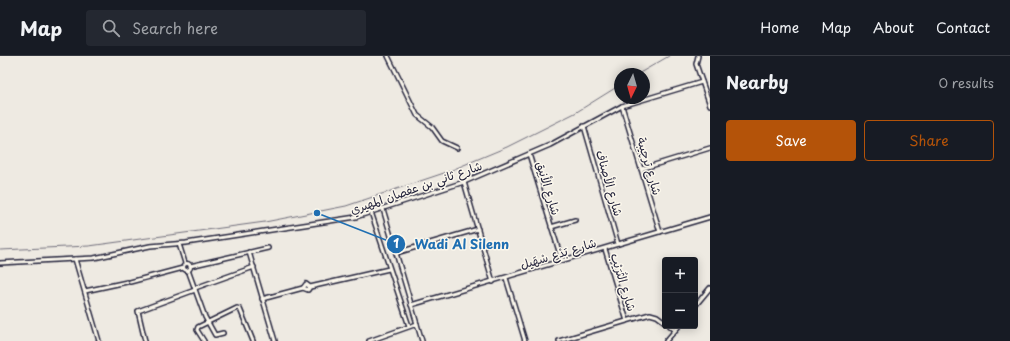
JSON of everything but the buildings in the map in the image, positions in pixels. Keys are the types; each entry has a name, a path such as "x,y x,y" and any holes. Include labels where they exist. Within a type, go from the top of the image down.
{"street":[{"path":"388,56 416,115 432,127 442,142 457,148"},
{"path":"697,57 696,64 710,105"},
{"name":"شارع ثاني بن عفصان المهيري","path":"0,263 94,258 150,246 178,244 338,221 383,209 464,182 529,154 622,106 702,82"},
{"name":"شارع ترچيبة","path":"622,106 660,232"},
{"name":"شارع الأصناف","path":"584,126 618,244"},
{"path":"641,169 710,148"},
{"name":"شارع الأنِيق","path":"529,154 562,261"},
{"path":"464,182 493,282"},
{"path":"383,209 422,341"},
{"path":"371,212 409,326"},
{"name":"شارع بَدْع سْهَيل","path":"411,305 710,217"},
{"name":"شارع الأنِيق","path":"551,227 575,220"},
{"path":"396,253 478,229"},
{"path":"178,244 185,263 190,266 268,248"},
{"name":"شارع الثُرَيْب","path":"604,248 627,321"},
{"path":"249,252 275,341"},
{"path":"75,259 99,341"},
{"path":"183,268 185,263"},
{"path":"190,266 188,270 207,322 215,335 223,333"},
{"path":"145,341 138,311 254,267"},
{"path":"85,292 183,268 188,270"},
{"path":"262,299 303,288 306,284 310,286 389,269"},
{"path":"506,278 525,341"},
{"path":"698,302 710,288"},
{"path":"204,341 196,329 207,322 238,308 253,341"},
{"path":"560,341 653,314 662,320"},
{"path":"370,341 417,324"},
{"path":"666,341 675,330"}],"waterway":[{"path":"648,68 669,56"},
{"path":"0,250 89,246 265,222 346,206 447,172 507,147 575,113 614,89"}],"place":[{"name":"Wadi Al Silenn","path":"317,213"}]}
